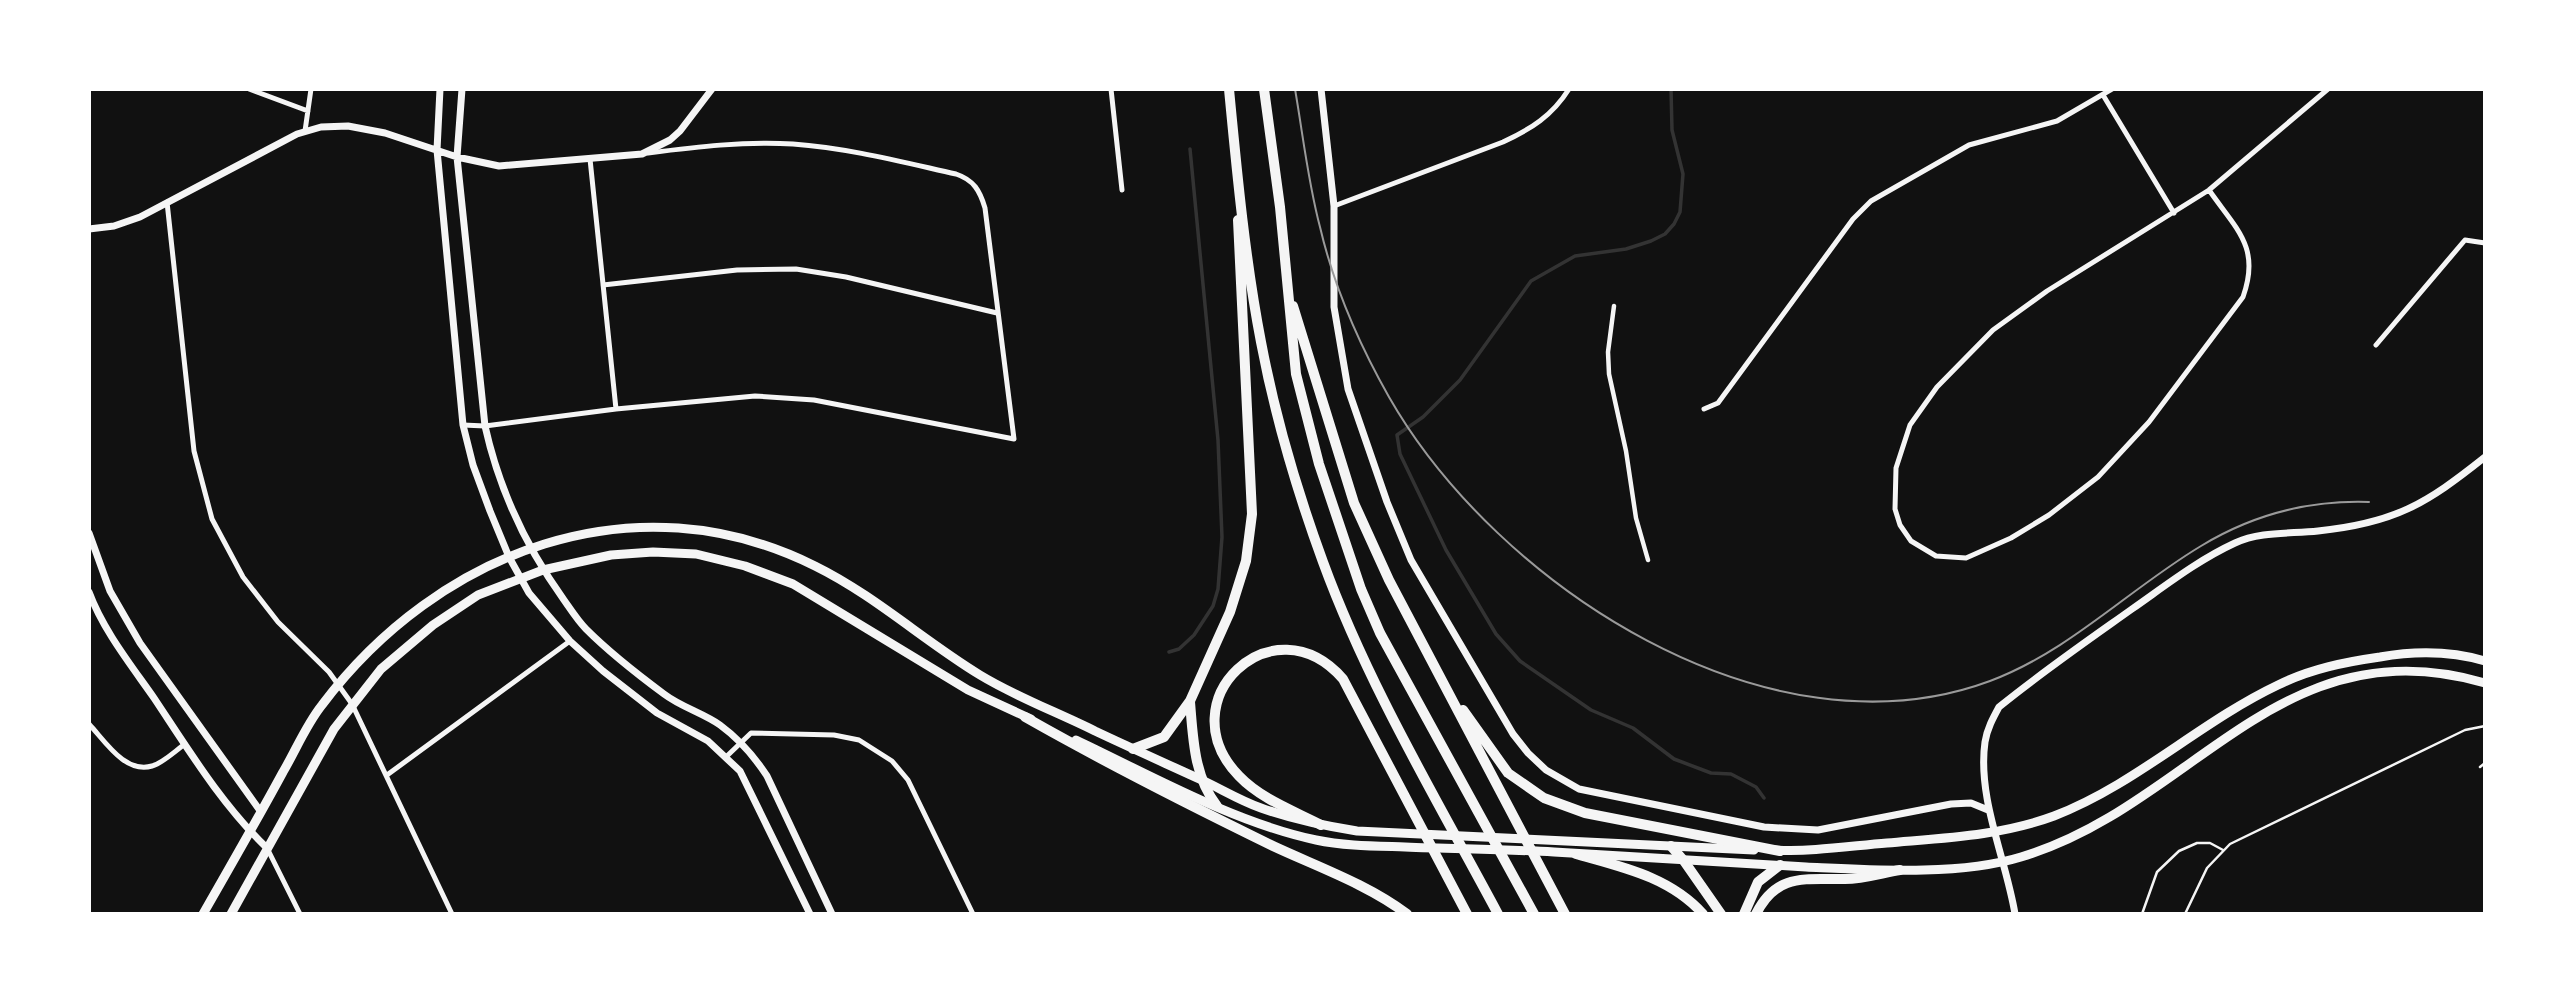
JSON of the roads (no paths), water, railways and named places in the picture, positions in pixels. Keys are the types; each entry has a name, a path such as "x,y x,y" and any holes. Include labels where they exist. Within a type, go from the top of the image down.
{"highway":[{"path":"1229,89 1261,342 1293,474 1315,541 1357,645 1497,914"},
{"path":"1264,89 1280,207 1296,374 1319,464 1362,589 1384,642 1534,914"},
{"path":"1133,749 1164,737 1190,701 1230,612 1246,561 1252,514 1235,152"},
{"path":"1286,284 1354,503 1429,658 1565,914"},
{"path":"1321,825 1249,786 1229,765 1217,741 1214,722 1215,706 1220,692 1237,668 1258,654 1298,650 1333,667 1343,679 1467,914"},
{"path":"1429,658 1508,773 1544,798 1586,813 1780,851"},
{"path":"1190,701 1200,779 1205,791 1217,806"},
{"path":"1025,717 1107,763 1275,847 1359,885 1407,914"},
{"path":"1671,846 1721,914"},
{"path":"1576,854 1656,880 1689,899 1703,914"},
{"path":"1744,914 1758,882 1780,865"},
{"path":"1756,914 1767,896 1789,881 1802,878 1848,879 1900,870"}],"main road":[{"path":"203,914 320,708 369,648 451,587 531,548 587,533 659,526 700,530 756,541 816,566 837,578 981,676 1259,807 1321,825 1357,831 1780,851 1972,836 1995,832 2077,805 2145,767 2238,707 2305,673 2348,661 2396,654 2435,653 2485,661"},
{"path":"231,914 334,729 380,669 433,625 478,595 543,570 611,555 653,552 696,554 745,566 793,584 968,690 1025,717 1264,826 1315,840 1350,845 1556,852 1684,861 1900,870 1978,866 2003,862 2062,843 2113,817 2256,717 2293,697 2336,681 2373,673 2409,671 2485,676"},
{"path":"2459,676 2485,683"}],"street":[{"path":"248,89 308,111"},
{"path":"305,131 311,89"},
{"path":"440,89 437,150 463,425 473,465 509,557 538,604 570,641 657,713 708,741 740,771 810,914"},
{"path":"462,89 457,157 485,426 492,460 508,504 543,570 584,627 615,656 668,696 719,725 756,759 832,914"},
{"path":"642,154 670,140 680,131 712,89"},
{"path":"1111,89 1122,190"},
{"path":"1321,89 1334,206 1334,307 1348,389 1387,502 1411,560 1513,734 1536,762 1567,783 1591,793 1763,827 1818,830 1971,803 1988,810"},
{"path":"1334,206 1530,130 1546,118 1569,89"},
{"path":"1704,409 1718,403 1853,219 1871,201 1969,145 2057,121 2112,89"},
{"path":"2209,190 2246,244 2250,277 2243,297 2149,422 2098,477 2049,515 2011,538 1966,558 1936,556 1911,541 1900,525 1895,509 1896,468 1910,425 1937,387 1993,330 2047,291 2209,190 2328,89"},
{"path":"2103,95 2175,213"},
{"path":"89,229 127,222 305,131 321,127 348,126 385,133 457,157 499,166 720,145 822,147 956,174 974,184 985,208 1014,439 814,400 755,396 485,426 463,425"},
{"path":"590,159 616,410"},
{"path":"167,202 194,451 212,519 243,577 278,622 339,685 352,704 452,914"},
{"path":"2376,345 2465,240 2485,243"},
{"path":"603,285 737,270 796,269 846,277 997,313"},
{"path":"1614,306 1608,352 1609,374 1624,440 1636,518 1648,560"},
{"path":"2015,914 1988,810 1985,740 1999,707 2188,570 2236,542 2262,535 2352,527 2400,513 2444,490 2485,457"},
{"path":"89,533 110,591 140,642 261,811"},
{"path":"89,592 116,643 185,744 251,832 267,848 300,914"},
{"path":"387,775 570,641"},
{"path":"89,724 122,760 141,767 153,766 185,744"},
{"path":"727,756 751,733 834,735 859,740 892,761 908,780 973,914"}],"lane":[{"path":"2185,914 2202,875 2222,850 2252,832 2424,749 2465,730 2485,726"},
{"path":"2480,767 2485,764"},
{"path":"2142,914 2157,872 2173,856 2197,843 2210,843 2222,850"}],"waterway":[{"path":"1671,89 1672,130 1683,174 1680,212 1674,224 1665,234 1651,241 1626,249 1575,256 1531,281 1460,380 1423,417 1397,435 1400,454 1446,550 1496,634 1520,661 1591,710 1633,728 1674,759 1711,773 1731,774 1756,787 1764,798"},
{"path":"1169,652 1179,649 1194,635 1213,606 1218,589 1222,537 1218,440 1190,149"}],"tram line":[{"path":"1295,89 1316,210 1340,293 1389,397 1437,467 1497,533 1568,592 1647,641 1731,677 1818,698 1905,700 1990,681 2047,653 2175,563 2220,535 2261,518 2303,507 2369,502"}]}
